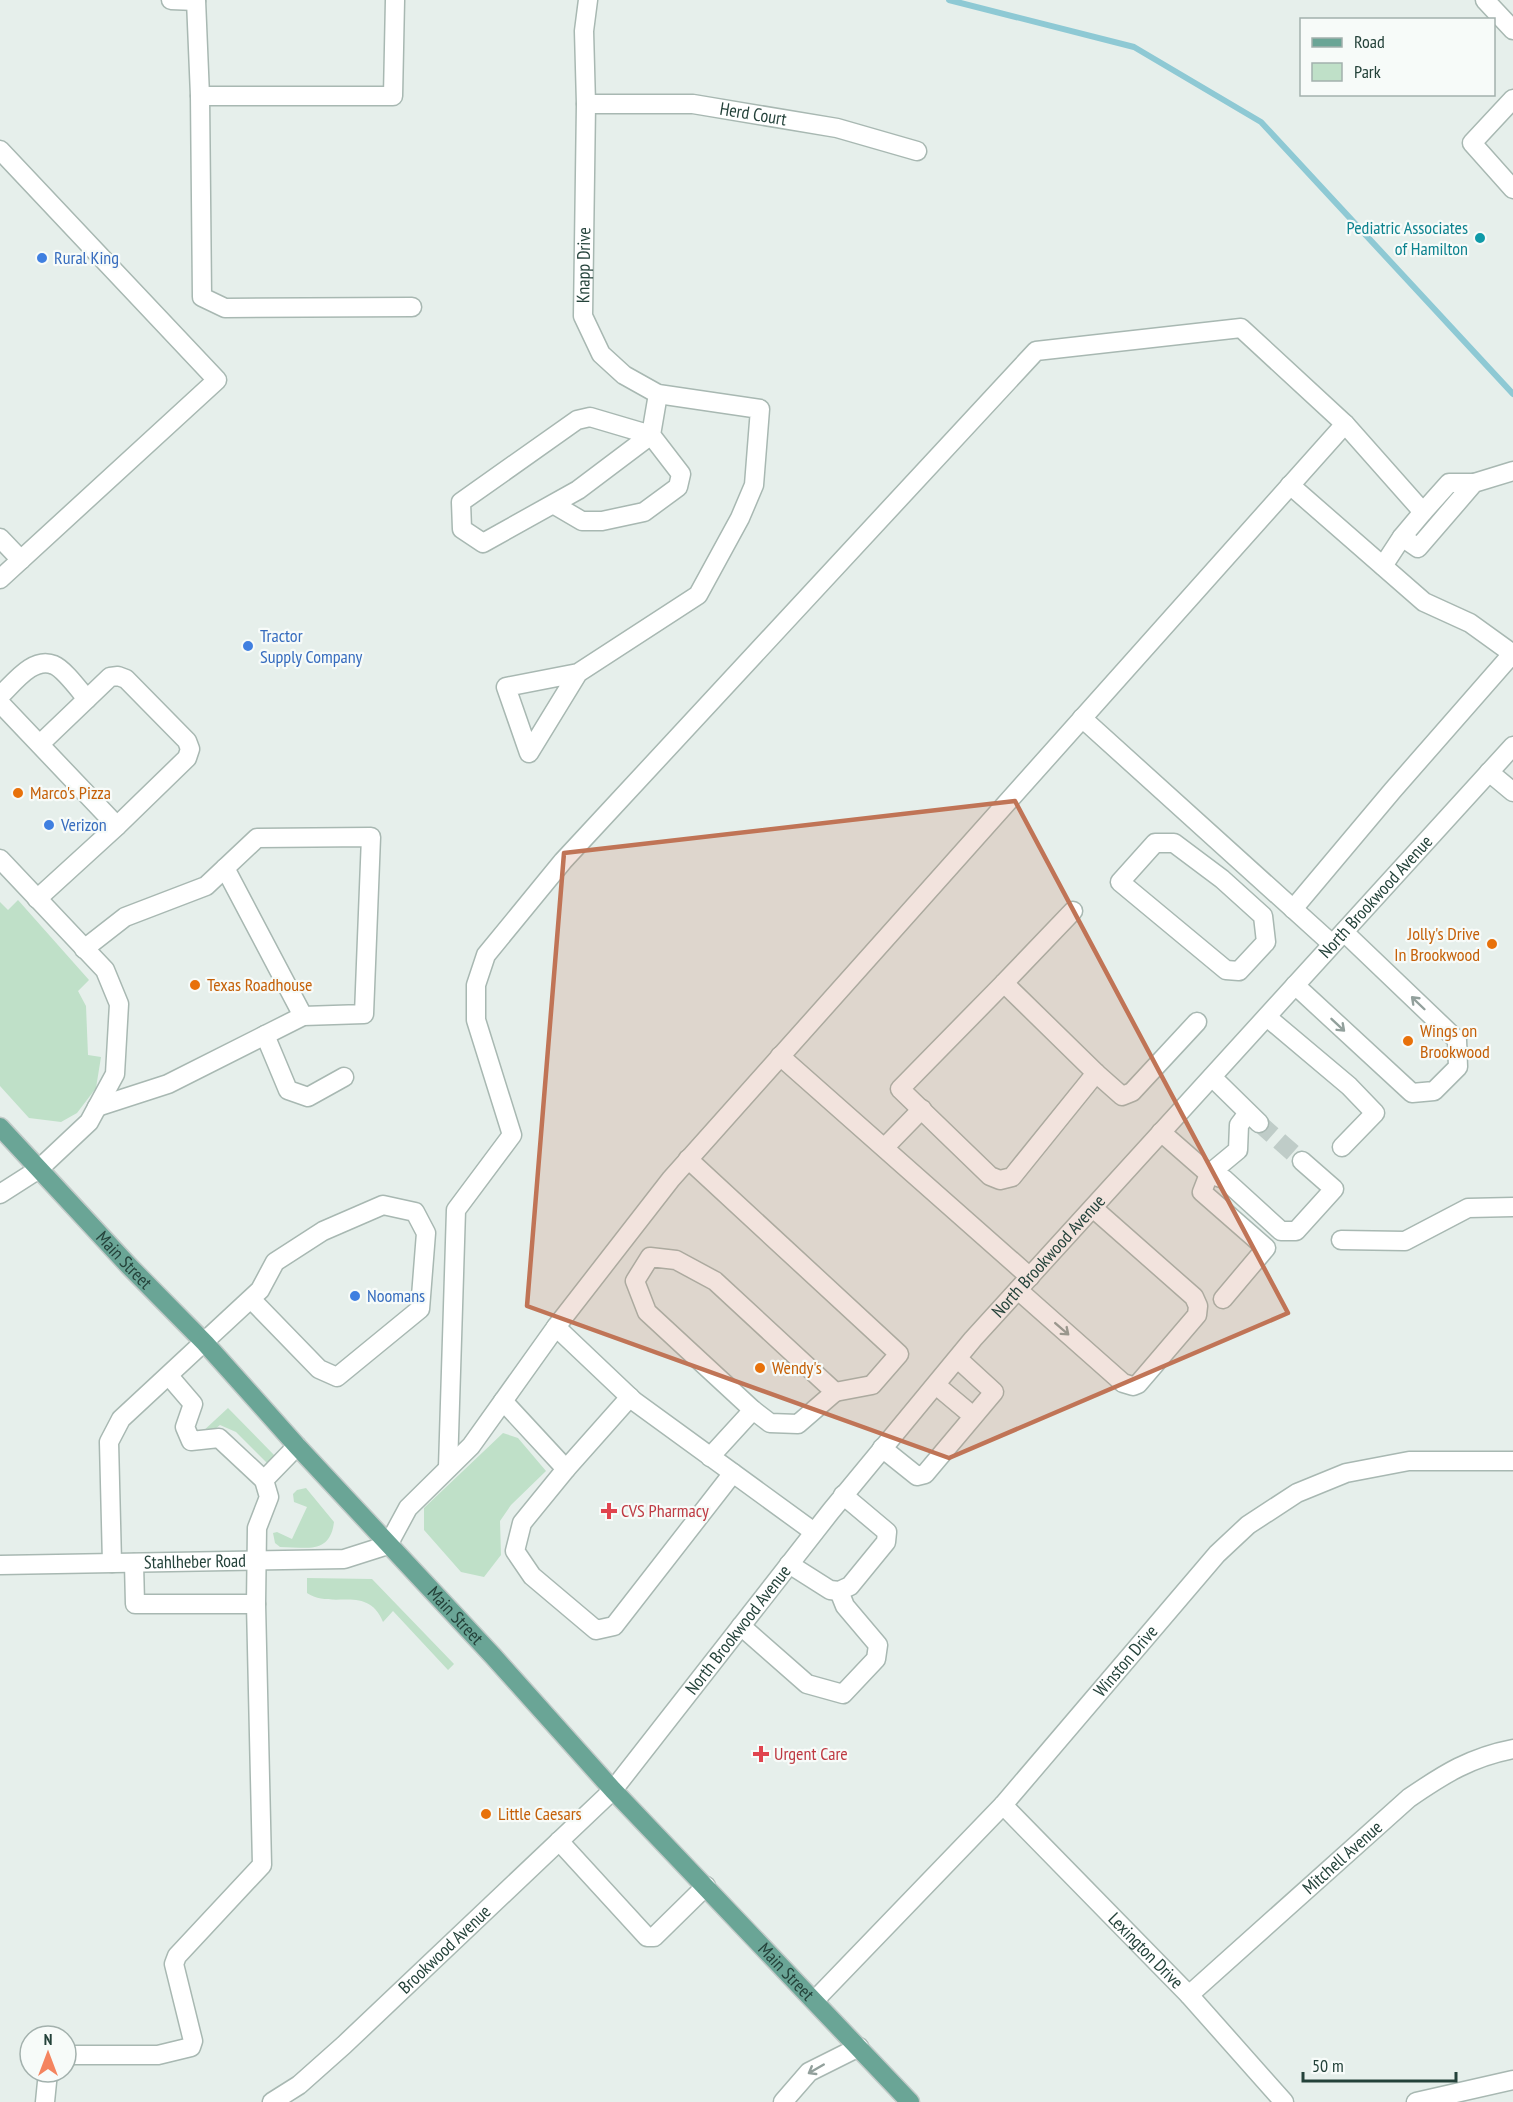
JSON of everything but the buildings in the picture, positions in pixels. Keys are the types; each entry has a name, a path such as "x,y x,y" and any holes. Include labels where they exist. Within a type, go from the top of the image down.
{"main road":[{"name":"Main Street","path":"0,1127 129,1266 205,1343 613,1790 910,2102"}],"street":[{"path":"171,0 195,0 200,96 202,297 225,308 412,307"},
{"path":"200,96 393,96 395,0"},
{"name":"Knapp Drive","path":"578,673 698,595 740,518 754,485 760,409 658,394 624,375 601,354 583,316 584,31 588,0"},
{"path":"1485,0 1513,30"},
{"path":"1513,99 1472,143 1513,189"},
{"name":"Herd Court","path":"585,104 693,104 837,128 916,151"},
{"path":"0,150 217,380 0,579"},
{"path":"448,1468 456,1210 512,1135 476,1020 476,985 486,955 563,861 1036,351 1241,328 1345,424 1423,512"},
{"path":"553,504 582,521 602,521 644,512 678,487 681,474 651,435 590,417 577,420 461,502 462,529 483,543 578,490 651,435 658,394"},
{"path":"388,1545 408,1508 471,1446 556,1327 688,1159 1345,424"},
{"path":"1383,566 1402,537 1449,483 1473,483 1513,471"},
{"path":"1402,537 1418,548 1473,483"},
{"path":"1290,485 1424,602 1470,623 1513,653 1293,909"},
{"path":"0,538 21,560"},
{"path":"0,696 32,666 42,663 56,665 87,699"},
{"path":"578,673 541,733 529,753 506,687 578,673"},
{"path":"37,899 117,826 186,758 190,749 187,741 126,679 118,676 110,677 40,744"},
{"path":"0,703 117,826"},
{"path":"1082,718 1293,909 1338,938 1457,1040 1458,1067 1434,1091 1412,1093 1295,985"},
{"name":"North Brookwood Avenue","path":"613,1790 814,1532 936,1384 1018,1290 1513,746"},
{"path":"1489,771 1513,792"},
{"path":"84,949 125,916 206,886 257,838 371,837 364,1014 303,1016 168,1084 97,1107"},
{"path":"1155,843 1174,843 1222,879 1263,916 1266,942 1239,971 1226,970 1120,882 1155,843"},
{"path":"0,859 105,970 119,1004 115,1074 89,1122 39,1169 0,1194"},
{"path":"225,868 303,1016"},
{"path":"1073,911 900,1089 990,1176 1000,1180 1011,1177 1096,1073"},
{"path":"1004,983 1122,1096 1132,1092 1197,1022"},
{"path":"1267,1017 1349,1086 1375,1113 1342,1147"},
{"path":"265,1035 288,1090 309,1097 344,1077"},
{"path":"780,1056 1030,1277"},
{"path":"1212,1077 1254,1118 1239,1125 1238,1150 1209,1174 1202,1192 1266,1248 1223,1299"},
{"path":"885,1147 922,1109"},
{"path":"1161,1132 1209,1174 1224,1179 1281,1231 1296,1231 1334,1189 1302,1161"},
{"path":"650,1257 635,1281 647,1312 770,1423 798,1424 835,1392 872,1385 899,1354 688,1159"},
{"path":"112,1563 109,1442 121,1419 260,1290 275,1262 323,1231 383,1205 415,1212 426,1233 420,1309 337,1377 319,1369 251,1299"},
{"path":"1341,1240 1405,1241 1468,1208 1513,1207"},
{"path":"1018,1290 1123,1383 1133,1386 1138,1384 1197,1315 1198,1306 1194,1297 1093,1208"},
{"path":"623,1240 650,1257 676,1260 715,1281 835,1392"},
{"path":"556,1327 630,1397 814,1532"},
{"path":"882,1448 911,1473 917,1476 925,1474 994,1392 958,1359"},
{"path":"78,2055 158,2055 191,2047 193,2041 174,1964 177,1956 262,1865 255,1561 257,1528 268,1497 264,1480 219,1438 191,1440 185,1427 193,1404 169,1376"},
{"path":"936,1384 973,1416"},
{"path":"630,1397 522,1523 515,1551 532,1576 596,1630 614,1626 733,1473"},
{"path":"503,1401 566,1469"},
{"path":"710,1456 753,1410"},
{"path":"264,1480 297,1446"},
{"name":"Winston Drive","path":"815,2000 1003,1805 1217,1554 1248,1525 1297,1493 1346,1473 1409,1461 1513,1461"},
{"path":"789,1564 830,1590 839,1591 850,1586 886,1542 887,1532 843,1496"},
{"name":"Stahlheber Road","path":"0,1565 344,1559 388,1545"},
{"path":"134,1563 135,1604 256,1604"},
{"path":"741,1626 807,1684 843,1694 876,1659 878,1645 845,1606 839,1591"},
{"name":"Mitchell Avenue","path":"1189,1995 1409,1798 1445,1773 1487,1754 1513,1749"},
{"name":"Brookwood Avenue","path":"272,2102 299,2085 344,2045 613,1790"},
{"name":"Lexington Drive","path":"1003,1805 1189,1995 1284,2102"},
{"path":"559,1841 647,1937 654,1936 706,1886"},
{"path":"783,2102 809,2072 859,2047"},
{"path":"1416,2102 1513,2080"},
{"path":"45,2102 47,2084"}],"highlighted area":[{"path":"1015,801 1288,1313 949,1458 527,1306 564,853"}],"green space":[{"path":"18,900 89,980 78,991 86,1006 88,1055 101,1057 96,1088 77,1113 61,1122 29,1118 0,1086 0,902 8,910"},
{"path":"228,1408 274,1455 271,1467 236,1432 220,1425 205,1437 201,1433"},
{"path":"503,1433 518,1438 546,1471 511,1505 500,1521 501,1555 484,1577 461,1572 424,1530 424,1508"},
{"path":"306,1488 334,1522 332,1533 328,1540 315,1547 280,1547 275,1543 273,1533 277,1532 292,1539 307,1507 294,1502 293,1494 297,1490"},
{"path":"307,1578 372,1579 454,1664 448,1670 393,1611 383,1622 368,1604 359,1601 317,1598 307,1593"}],"waterway":[{"path":"949,0 1134,47 1261,122 1513,394"}],"tunnel":[{"path":"1259,1123 1302,1161"}],"place":[{"name":"Pediatric Associates of Hamilton","path":"1480,238"},
{"name":"Rural King","path":"42,258"},
{"name":"Tractor Supply Company","path":"248,646"},
{"name":"Marco's Pizza","path":"18,793"},
{"name":"Verizon","path":"49,825"},
{"name":"Jolly's Drive In Brookwood","path":"1492,944"},
{"name":"Texas Roadhouse","path":"195,985"},
{"name":"Wings on Brookwood","path":"1408,1041"},
{"name":"Noomans","path":"355,1296"},
{"name":"Wendy's","path":"760,1368"},
{"name":"CVS Pharmacy","path":"609,1511"},
{"name":"Urgent Care","path":"761,1754"},
{"name":"Little Caesars","path":"486,1814"}]}
